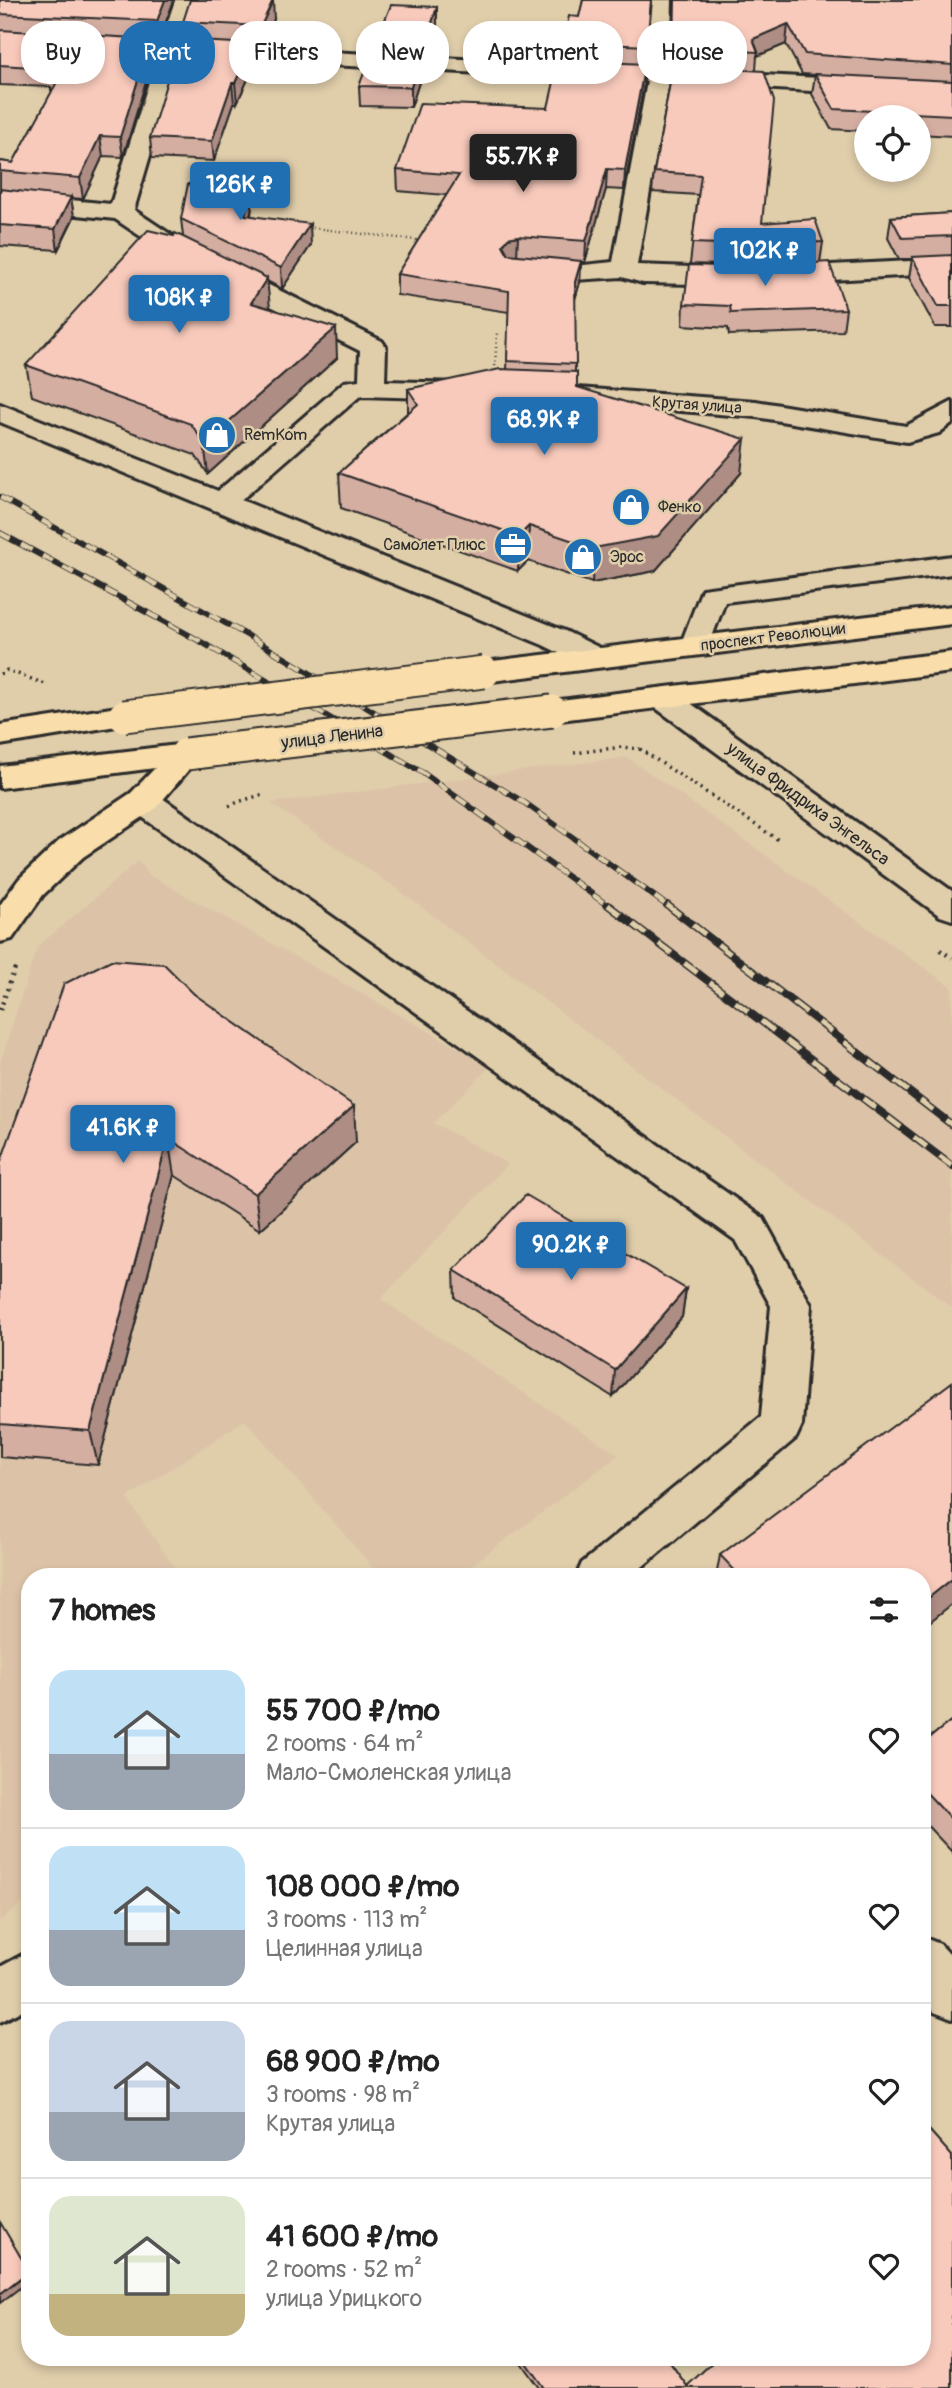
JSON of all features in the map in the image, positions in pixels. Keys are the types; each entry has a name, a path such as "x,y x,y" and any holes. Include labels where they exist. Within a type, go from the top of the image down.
{"main road":[{"name":"проспект Революции","path":"595,658 952,615"},
{"path":"1,780 0,734 124,716 595,658"},
{"path":"664,698 952,662"},
{"name":"улица Ленина","path":"1,780 186,754 664,698"},
{"path":"0,930 31,887 71,849 142,801 186,754"}],"street":[{"path":"178,21 185,0"},
{"path":"661,21 662,0"},
{"path":"0,41 119,47"},
{"path":"215,53 637,77"},
{"path":"747,82 952,92"},
{"path":"121,212 159,84"},
{"path":"624,269 658,84"},
{"path":"0,201 121,212 173,247 373,347 372,387"},
{"path":"517,267 574,274 624,269 643,275 747,277 952,266"},
{"path":"223,501 353,388 494,383"},
{"name":"Крутая улица","path":"534,394 756,409 907,434 929,427 952,410"},
{"path":"0,412 223,501 554,638 595,658"},
{"path":"695,646 713,595 952,565"},
{"name":"улица Фридриха Энгельса","path":"664,698 952,908"},
{"path":"142,801 749,1230 791,1305 781,1425 609,1568"},
{"path":"931,1972 952,1994"},
{"path":"0,1997 21,1982"}],"path":[{"path":"303,227 408,237 431,242"},
{"path":"494,383 497,332"},
{"path":"0,674 7,670 56,688"},
{"path":"182,827 241,800"},
{"path":"0,1010 16,963"}],"shaded area":[{"path":"627,757 952,987 952,1308 396,888 270,803"},
{"path":"138,861 151,876 491,1066 434,1123 508,1164 381,1299 619,1455 468,1568 373,1568 245,1420 127,1498 175,1568 21,1568 21,1905 0,1921 0,1063 37,947"}],"building":[{"path":"0,0 165,0 157,21 0,14"},
{"path":"190,0 273,0 263,21 229,21 229,24 215,24 215,21 183,21"},
{"path":"583,0 651,0 649,21 637,21 637,46 623,45 623,21 568,21 569,16 579,17"},
{"path":"675,0 952,0 952,65 805,54 788,24 753,39 758,52 747,51 747,21 675,21"},
{"path":"391,5 437,7 432,21 384,21"},
{"path":"0,30 21,31 21,66 0,65"},
{"path":"105,36 119,37 119,84 137,84 120,137 100,136 80,178 0,171 0,161 13,163 56,84 105,84"},
{"path":"215,42 229,43 229,84 232,84 212,141 150,138 166,84 215,84"},
{"path":"623,63 637,64 637,84 641,84 625,170 607,169 586,241 518,236 508,238 503,245 508,254 581,261 575,282 576,364 507,361 509,291 397,274 459,175 397,170 420,103 548,108 554,84 623,84"},
{"path":"747,70 764,71 774,101 762,223 815,219 823,242 749,245 692,243 701,175 654,172 670,84 747,84"},
{"path":"815,74 952,81 952,115 931,114 931,105 854,105 854,110 834,109"},
{"path":"360,84 412,84 411,87 359,86"},
{"path":"188,184 251,185 245,215 310,224 281,268 181,219"},
{"path":"0,189 71,197 55,229 0,225"},
{"path":"952,213 952,236 902,238 891,217"},
{"path":"148,230 174,236 175,233 267,278 251,303 336,328 204,443 191,424 26,365"},
{"path":"952,255 952,306 938,306 912,257"},
{"path":"829,262 846,309 731,313 730,306 684,304 689,265 749,267"},
{"path":"500,369 577,372 577,387 745,439 658,536 594,548 529,526 519,536 339,473 418,404 408,389"},
{"path":"111,960 164,964 194,994 354,1106 255,1194 168,1138 90,1431 0,1424 0,1164 64,984"},
{"path":"526,1195 686,1289 615,1370 454,1270"},
{"path":"952,1382 952,1579 931,1596 931,1568 732,1568 720,1555"},
{"path":"952,1720 952,1820 931,1798 931,1737"},
{"path":"931,2132 952,2156 952,2388 544,2388 528,2366 673,2366 687,2386 708,2366 931,2366"},
{"path":"0,2222 21,2257 21,2277 0,2294"}],"railway":[{"path":"0,497 250,637 525,803 669,907"},
{"path":"0,533 198,640 423,773 610,907"},
{"path":"608,905 952,1166"},
{"path":"667,905 952,1125"}],"place":[{"name":"RemKom","path":"217,435"},
{"name":"Фенко","path":"631,507"},
{"name":"Самолет Плюс","path":"513,545"},
{"name":"Эрос","path":"583,557"}]}
